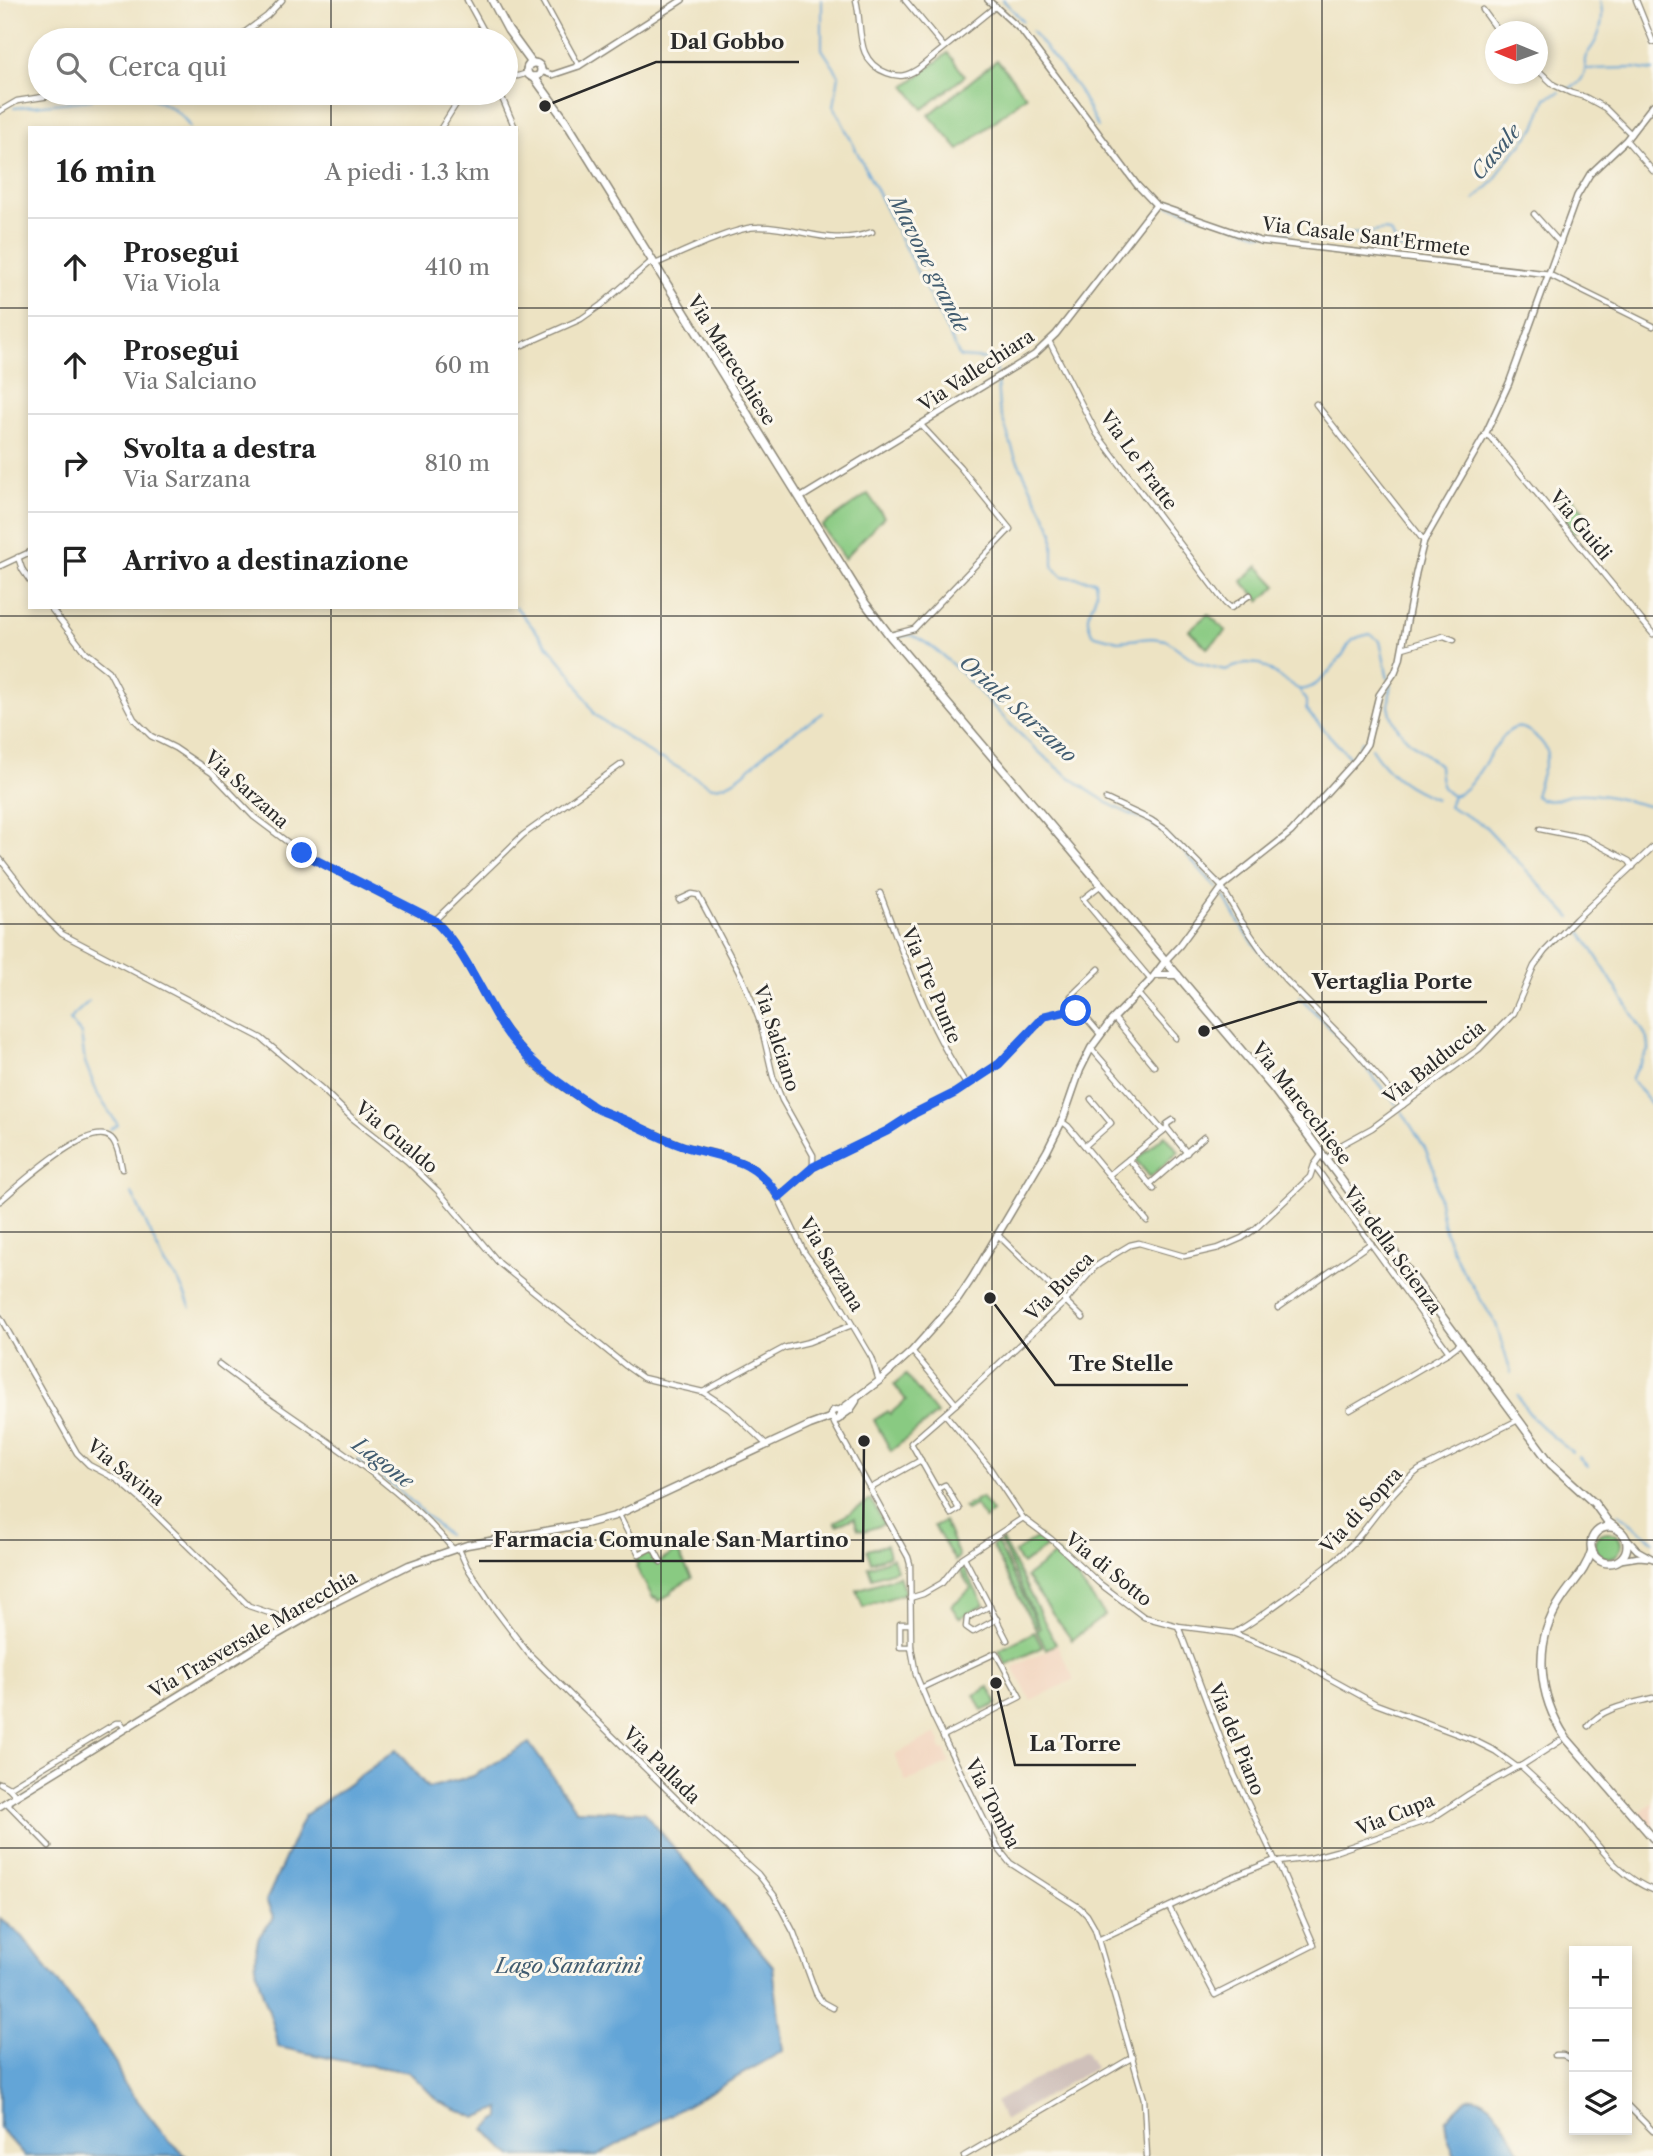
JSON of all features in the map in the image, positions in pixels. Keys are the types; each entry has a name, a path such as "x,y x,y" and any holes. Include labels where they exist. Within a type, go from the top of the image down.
{"main road":[{"name":"Via Marecchiese","path":"492,0 507,28"},
{"name":"Via Marecchiese","path":"518,46 865,603 890,636 1274,1089 1551,1464 1571,1485 1594,1503 1615,1527"},
{"path":"879,1381 912,1351 972,1278 1047,1151 1091,1048 1100,1034 1166,960"},
{"path":"1153,977 1178,975"},
{"name":"Via Trasversale Marecchia","path":"3,1804 289,1627 409,1565 456,1548 619,1515 810,1425 850,1410 861,1394 879,1381"},
{"path":"1594,1503 1598,1517 1587,1564 1562,1598 1549,1624 1542,1656 1545,1692 1555,1721 1566,1738 1653,1838"},
{"path":"1591,1550 1598,1560 1609,1564 1620,1560 1627,1550 1626,1538 1615,1527 1605,1527 1596,1532"},
{"path":"1580,1576 1604,1563"}],"street":[{"path":"250,28 282,0"},
{"path":"467,0 482,28"},
{"path":"543,0 579,66"},
{"path":"518,76 534,71 552,75 579,66 682,0"},
{"path":"856,0 862,49 879,70 898,76 908,75 996,6"},
{"path":"905,0 944,47"},
{"name":"Via Casale Sant'Ermete","path":"988,0 1022,31 1137,185 1156,205 1260,241 1548,274"},
{"path":"1636,0 1653,42"},
{"path":"1483,10 1491,21"},
{"path":"1548,80 1605,108 1631,134"},
{"path":"0,111 17,101 28,99"},
{"path":"442,126 455,105"},
{"path":"505,105 515,126"},
{"path":"1166,960 1222,887 1290,832 1356,760 1367,744 1378,695 1395,672 1403,648 1424,541 1485,435 1509,383 1577,196 1590,174 1626,141 1653,105"},
{"path":"1626,141 1653,171"},
{"path":"1049,341 1156,205"},
{"path":"1534,214 1560,243"},
{"path":"518,347 591,312 653,263 741,230 757,227 836,239 858,237 872,232"},
{"path":"1548,274 1653,326"},
{"name":"Via Vallechiara","path":"800,498 1034,355 1049,341"},
{"name":"Via Le Fratte","path":"1049,341 1097,434 1225,603 1231,608 1250,595"},
{"path":"1316,404 1424,541"},
{"name":"Via Vallechiara","path":"890,636 914,629 1010,529 960,467 920,425"},
{"name":"Via Guidi","path":"1485,435 1511,462 1653,634"},
{"path":"0,566 28,553"},
{"path":"18,557 28,577"},
{"name":"Via Sarzana","path":"52,609 85,652 109,671 130,713 151,736 175,748 212,773 254,817 302,853 434,920 447,933 463,957 499,1021 533,1064 551,1079 593,1107 684,1146 726,1156 748,1165 761,1175 779,1197 804,1252 830,1287 872,1358 879,1381"},
{"path":"1403,648 1444,636 1454,640"},
{"path":"434,920 523,835 622,764"},
{"path":"1106,799 1166,830 1222,887 1240,919 1285,979 1353,1048 1403,1105"},
{"path":"1540,829 1585,838 1629,860 1633,867"},
{"name":"Via Balduccia","path":"1325,1156 1372,1128 1479,1049 1514,1013 1534,966 1545,951 1653,847"},
{"name":"Via Gualdo","path":"0,859 62,934 261,1038 415,1169 438,1191 499,1264 626,1366 643,1378 702,1392 729,1409 768,1446"},
{"path":"1101,884 1083,899 1153,977"},
{"name":"Via Tre Punte","path":"880,893 934,1029 966,1084"},
{"name":"Via Salciano","path":"680,900 692,894 698,895 741,976 761,1025 773,1077 787,1111 813,1156 813,1167"},
{"path":"1099,969 1071,996 1100,1034"},
{"path":"1138,993 1176,1038"},
{"path":"779,1197 813,1167 887,1131 955,1093 999,1064 1045,1016 1067,1011 1082,1013"},
{"path":"1114,1018 1154,1066"},
{"path":"1091,1048 1187,1153"},
{"path":"1084,1146 1111,1123 1091,1100"},
{"path":"1109,1175 1165,1130 1172,1120"},
{"path":"1062,1121 1147,1221"},
{"path":"0,1201 59,1152 101,1134 114,1140 122,1169"},
{"path":"1129,1159 1152,1187 1204,1137"},
{"name":"Via Busca","path":"921,1460 911,1443 1065,1302 1095,1267 1130,1245 1147,1244 1184,1256 1219,1248 1242,1238 1310,1177 1314,1165 1325,1156"},
{"name":"Via della Scienza","path":"1314,1165 1449,1352"},
{"path":"998,1235 1083,1318"},
{"path":"1278,1308 1371,1243"},
{"name":"Via Savina","path":"0,1317 77,1453 89,1465 118,1479 249,1606 272,1615 289,1627"},
{"path":"702,1392 784,1348 852,1325"},
{"path":"1350,1410 1461,1343"},
{"path":"912,1351 956,1404"},
{"name":"Via Pallada","path":"219,1364 388,1485 456,1548 481,1589 528,1653 705,1827 758,1874 774,1895 794,1933 816,1993 822,2003 832,2008"},
{"path":"910,1598 942,1583 964,1557 1023,1518 989,1467 945,1414"},
{"name":"Via Tomba","path":"836,1416 840,1434 908,1556 914,1667 943,1736 1002,1854 1023,1873 1085,1913 1094,1929 1144,2099 1147,2156"},
{"name":"Via di Sopra","path":"1233,1633 1310,1580 1342,1553 1406,1479 1518,1420"},
{"path":"871,1488 921,1460 937,1489 951,1514 959,1509 945,1485 937,1489"},
{"path":"619,1515 639,1553 653,1547 661,1562"},
{"name":"Via di Sotto","path":"1023,1518 1143,1617 1178,1626 1233,1633 1297,1658 1376,1704 1473,1740 1519,1767"},
{"path":"1626,1538 1637,1550 1653,1559"},
{"path":"964,1557 1007,1640"},
{"path":"1620,1560 1639,1557 1653,1559"},
{"path":"989,1606 967,1618 966,1627 973,1632 997,1619"},
{"name":"Via Savina","path":"272,1615 288,1617 314,1613"},
{"name":"Via Tomba","path":"911,1624 900,1624 900,1647 911,1647"},
{"name":"Via del Piano","path":"1169,1907 1215,1995 1314,1945 1234,1774 1178,1626"},
{"path":"921,1688 996,1653 1020,1697 943,1736"},
{"path":"1588,1726 1595,1718 1609,1710 1653,1698"},
{"name":"Via Trasversale Marecchia","path":"9,1788 116,1723 121,1723 125,1728"},
{"name":"Via Cupa","path":"1098,1940 1277,1861 1311,1858 1337,1851 1431,1819 1559,1741"},
{"path":"1519,1767 1565,1807 1617,1868 1636,1884 1653,1890"},
{"path":"0,1783 16,1796"},
{"path":"3,1804 49,1846"},
{"path":"1555,2055 1569,2058"},
{"path":"964,2156 1133,2057"},
{"path":"1632,2110 1653,2131"}],"shaded area":[{"path":"1057,1645 1074,1679 1031,1701 1013,1667"},
{"path":"936,1733 941,1742 941,1750 945,1751 950,1763 906,1782 894,1755"},
{"path":"1653,1802 1653,1832 1638,1814"},
{"path":"1085,2051 1095,2068 1005,2120 995,2102"}],"green space":[{"path":"948,53 965,76 923,109 905,86"},
{"path":"997,60 1026,96 959,150 929,115"},
{"path":"1569,493 1591,520 1573,534 1552,507"},
{"path":"868,494 884,517 844,559 822,526"},
{"path":"1258,566 1277,586 1260,601 1242,581"},
{"path":"1208,614 1226,631 1207,648 1189,630"},
{"path":"1165,1135 1179,1152 1150,1177 1136,1160"},
{"path":"906,1375 937,1414 891,1451 874,1420 888,1411 890,1414 906,1400 894,1385"},
{"path":"981,1497 992,1512 985,1519 975,1505 966,1510 964,1507"},
{"path":"871,1500 884,1524 865,1531 858,1529 854,1518 837,1525 835,1522"},
{"path":"944,1521 959,1556 955,1561 934,1526"},
{"path":"1608,1532 1618,1535 1621,1545 1618,1555 1608,1558 1598,1555 1595,1545 1598,1535"},
{"path":"1039,1536 1047,1547 1022,1564 1014,1553"},
{"path":"1002,1540 1056,1644 1046,1649 1036,1630 1040,1628 1000,1541"},
{"path":"997,1543 1034,1618 1037,1626 1035,1628 992,1546"},
{"path":"886,1545 889,1556 871,1562 867,1550"},
{"path":"677,1551 692,1578 658,1601 656,1597 653,1598 635,1560 649,1552 656,1564"},
{"path":"1058,1553 1105,1615 1072,1640 1026,1577"},
{"path":"893,1558 897,1570 872,1578 868,1567"},
{"path":"962,1565 984,1605 959,1618 951,1606 971,1589 958,1567"},
{"path":"899,1576 905,1593 863,1607 857,1590"},
{"path":"1034,1632 1042,1647 1006,1665 999,1650"},
{"path":"989,1687 997,1704 982,1711 974,1695"}],"water":[{"name":"Lago Santarini","path":"529,1743 576,1810 644,1812 773,1966 783,2051 597,2156 514,2156 485,2129 500,2117 500,2108 476,2118 438,2101 409,2072 278,2047 256,1967 259,1937 274,1918 266,1901 304,1816 396,1750 428,1788 473,1776"},
{"path":"0,1918 23,1937 93,2029 116,2064 123,2082 169,2141 186,2156 24,2156 0,2129"},
{"path":"1467,2099 1482,2099 1496,2111 1522,2156 1455,2156 1445,2120"}],"waterway":[{"name":"Mavone grande","path":"822,0 822,49 839,75 834,106 960,357 990,359 996,366 997,374"},
{"name":"Casale","path":"1003,0 1023,21"},
{"name":"Casale","path":"1567,89 1583,77 1586,57 1597,39 1602,22 1600,0"},
{"name":"Casale","path":"1032,31 1078,89 1098,127"},
{"name":"Casale","path":"1585,69 1634,68 1653,71"},
{"name":"Casale","path":"1475,199 1494,181 1505,163 1535,128 1546,98 1560,92"},
{"name":"Oriale Sarzano","path":"14,108 43,105"},
{"name":"Oriale Sarzano","path":"164,105 181,116 189,126"},
{"name":"Casale","path":"1159,202 1261,234 1293,232"},
{"name":"Casale","path":"1321,231 1335,235 1385,230 1391,233 1399,248 1405,251 1411,249"},
{"name":"Mavone grande","path":"997,380 999,408 1015,456 1053,531 1053,567 1062,576 1095,581 1095,600 1088,616 1092,634 1118,641 1152,638 1166,640 1198,663 1225,670 1246,663 1260,664 1298,689 1316,684 1328,673 1352,641 1370,634 1380,641 1388,679"},
{"name":"Oriale Sarzano","path":"518,609 572,675 595,715 658,759 663,759 712,787 721,786 739,777 776,744 823,713"},
{"name":"Oriale Sarzano","path":"897,638 913,636 938,652 1045,758 1095,795 1156,827 1179,847 1217,888"},
{"name":"Mavone grande","path":"1390,684 1389,706 1396,725 1408,740 1439,765 1443,787 1453,796 1464,790 1474,779 1501,740 1510,731 1519,728 1539,739 1548,753 1535,796 1552,800 1571,795 1596,794 1653,807"},
{"name":"Mavone grande","path":"1300,691 1306,701 1306,710 1350,758 1362,741"},
{"name":"Mavone grande","path":"1371,748 1399,780 1436,799"},
{"path":"1453,796 1449,806 1485,826 1571,918"},
{"name":"Oriale Sarzano","path":"1223,895 1245,932 1269,963"},
{"path":"1578,927 1648,1039 1649,1049 1632,1081 1653,1106"},
{"name":"Oriale Sarzano","path":"1299,996 1339,1037 1396,1104"},
{"name":"Lagone","path":"89,1001 69,1020 81,1034 85,1062 98,1095 118,1125 110,1129"},
{"name":"Oriale Sarzano","path":"1401,1110 1425,1148 1433,1167 1449,1243 1496,1324 1511,1373"},
{"name":"Lagone","path":"132,1193 165,1265 178,1280 191,1308"},
{"name":"Oriale Sarzano","path":"1518,1395 1535,1420 1572,1452"},
{"name":"Oriale Sarzano","path":"1579,1457 1587,1466"},
{"name":"Lagone","path":"357,1459 399,1490 447,1535"},
{"name":"Oriale Sarzano","path":"1619,1514 1653,1541"}],"place":[{"name":"Dal Gobbo","path":"545,106"},
{"name":"Vertaglia Porte","path":"1204,1031"},
{"name":"Tre Stelle","path":"990,1298"},
{"name":"Farmacia Comunale San Martino","path":"864,1441"},
{"name":"La Torre","path":"996,1683"}],"route":[{"path":"302,853 434,920 447,933 463,957 499,1021 533,1064 551,1079 593,1107 647,1131 684,1146 726,1156 748,1165 761,1175 779,1197 813,1167 887,1131 955,1093 999,1064 1045,1016 1076,1011"}]}
